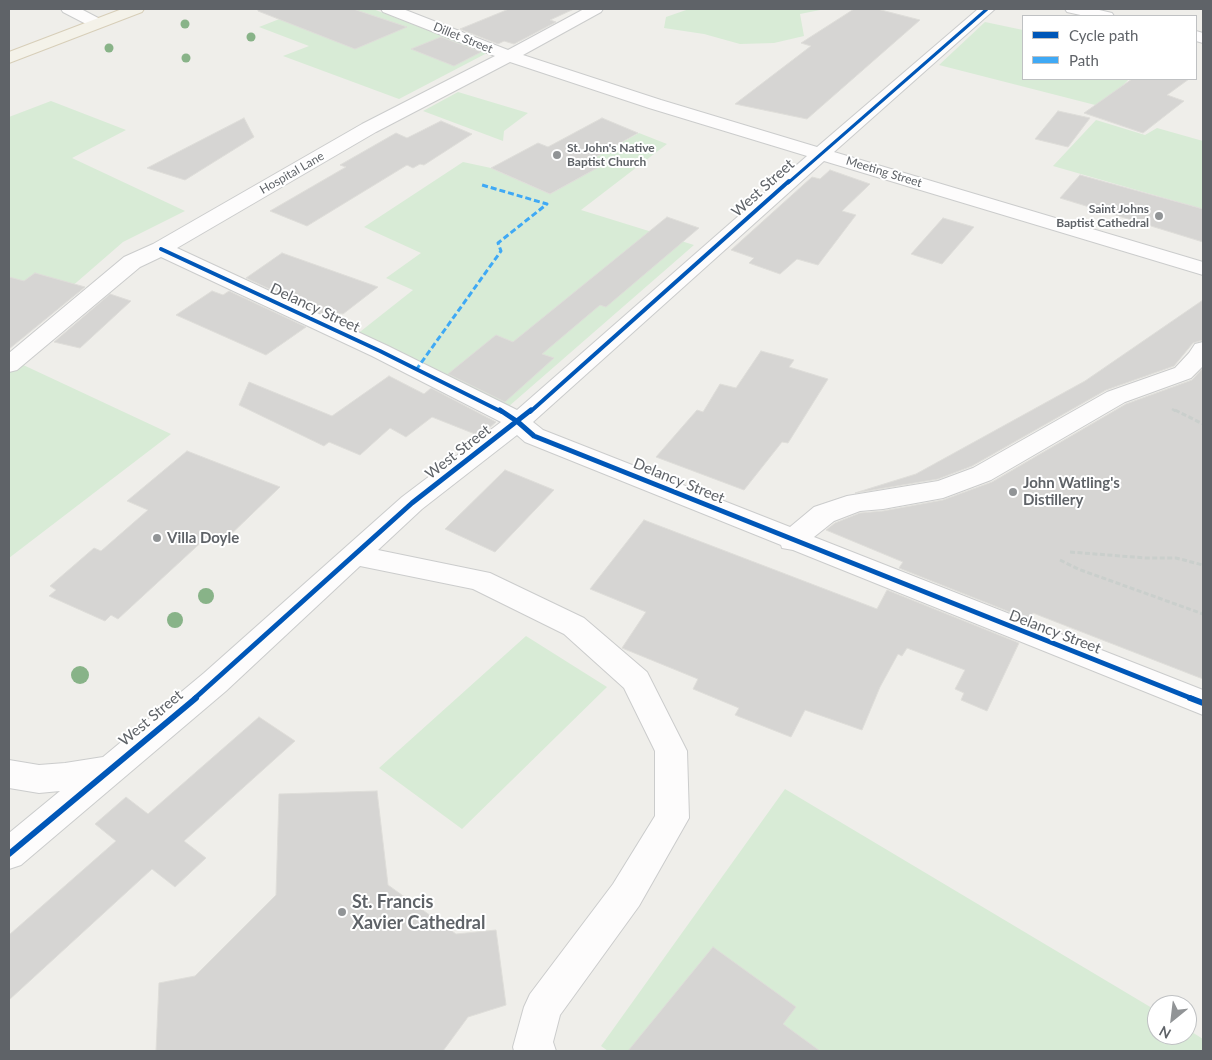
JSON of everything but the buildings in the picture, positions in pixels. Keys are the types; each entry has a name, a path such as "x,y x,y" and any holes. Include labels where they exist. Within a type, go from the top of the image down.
{"main road":[{"path":"9,58 136,9"}],"street":[{"path":"69,9 96,24"},
{"name":"Dillet Street","path":"389,9 509,56"},
{"name":"Hospital Lane","path":"9,365 132,262 161,250 369,128 509,56 595,9"},
{"name":"West Street","path":"9,854 215,682 412,503 518,422 821,153 987,9"},
{"path":"1073,9 1101,15"},
{"name":"Meeting Street","path":"509,56 656,104 1203,269"},
{"name":"Delancy Street","path":"161,250 380,351 501,411 534,436 792,541 1203,704"},
{"path":"792,541 824,514 857,502 883,500 943,489 982,474 1116,397 1183,373 1200,356 1203,349"},
{"path":"355,555 480,580 574,626 636,680 671,751 672,818 626,895 543,1006 532,1047 537,1051"},
{"path":"9,774 38,778 65,777 108,770"}],"path":[{"path":"1203,423 1172,410 1203,423"},
{"path":"1070,552 1176,558 1203,565"},
{"path":"1060,560 1078,569 1203,614"}],"green space":[{"path":"305,9 373,9 487,53 399,99 283,56 309,46 259,27"},
{"path":"689,9 820,10 800,14 804,36 774,43 740,44 704,34 664,28 666,17"},
{"path":"985,22 1022,30 1022,80 1128,80 1103,107 939,65"},
{"path":"458,92 528,113 504,131 503,141 423,111"},
{"path":"51,101 126,130 72,158 185,211 123,242 9,341 9,117"},
{"path":"1096,120 1145,135 1157,128 1203,141 1203,209 1053,166"},
{"path":"639,133 667,144 581,210 694,245 508,407 356,335 413,290 386,278 421,253 364,227 463,162 491,168 550,194 596,168 585,163"},
{"path":"19,363 171,434 9,558 9,371"},
{"path":"526,636 607,687 462,829 379,768"},
{"path":"785,789 1147,1005 1147,1045 1197,1045 1197,1035 1203,1039 1203,1051 608,1051 601,1046"}],"marked path":[{"path":"416,370 501,251 498,243 547,204 482,185"}],"cycle path":[{"path":"9,854 215,682 412,503 518,422 821,153 987,9"},
{"path":"161,249 380,351 501,411 534,436 1203,703"}],"place":[{"name":"St. John's Native Baptist Church","path":"557,155"},
{"name":"Saint Johns Baptist Cathedral","path":"1159,216"},
{"name":"John Watling's Distillery","path":"1013,492"},
{"name":"Villa Doyle","path":"157,538"},
{"name":"St. Francis Xavier Cathedral","path":"342,912"}]}
